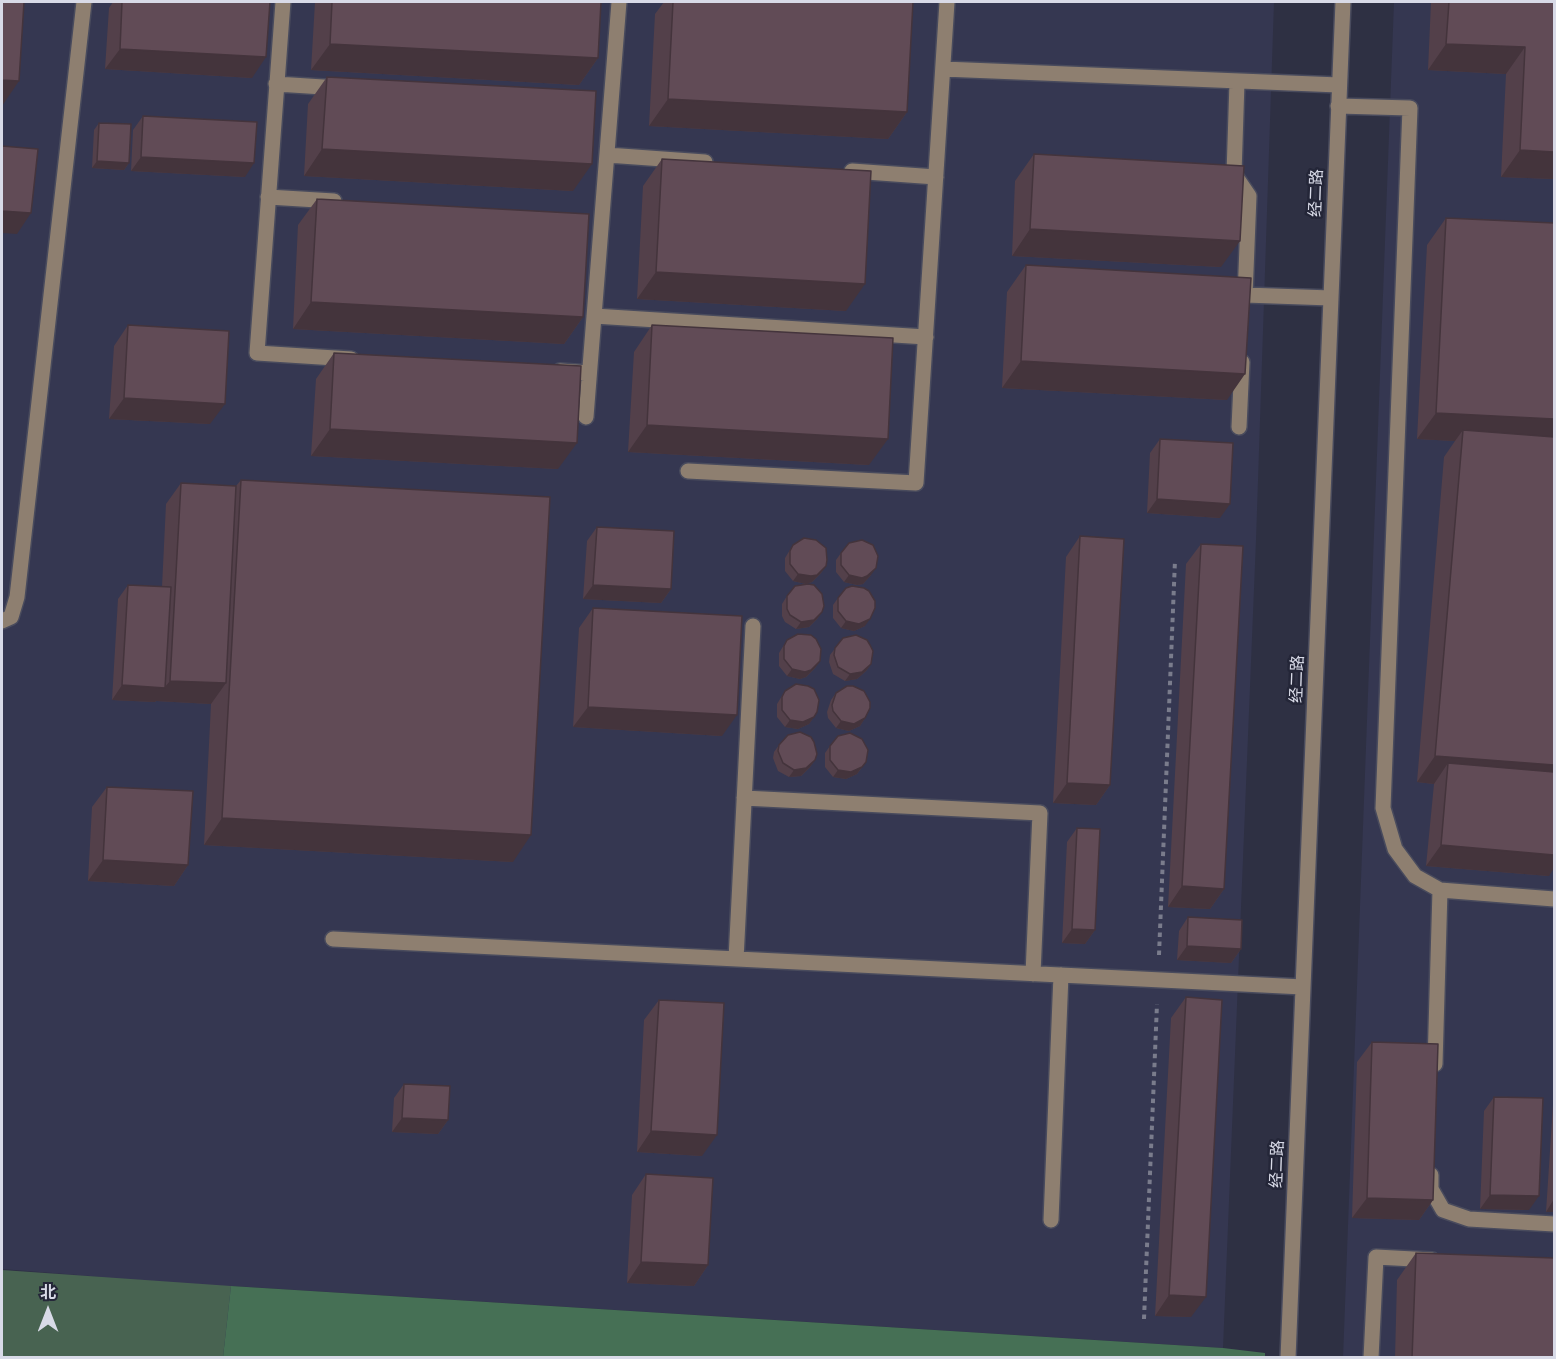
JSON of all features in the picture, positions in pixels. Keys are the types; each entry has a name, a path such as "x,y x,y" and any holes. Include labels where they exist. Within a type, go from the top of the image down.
{"street":[{"path":"2,621 11,617 17,597 84,2"},
{"path":"283,2 257,353 364,360"},
{"path":"586,417 594,316 596,215 607,155 605,104 619,2"},
{"path":"688,471 916,483 947,2"},
{"name":"经二路","path":"1288,1358 1343,2"},
{"path":"943,69 1339,85"},
{"path":"1237,82 1234,174 1249,196 1244,300 1331,298"},
{"path":"276,84 348,88"},
{"path":"1338,106 1410,108 1383,808 1395,849 1415,876 1440,890 1554,899"},
{"path":"607,155 724,163"},
{"path":"842,171 936,177"},
{"path":"268,197 352,202"},
{"path":"594,316 926,337"},
{"path":"1239,427 1242,350"},
{"path":"542,370 589,373"},
{"path":"736,959 753,626"},
{"path":"744,798 1040,813 1033,974"},
{"path":"1434,1082 1440,890"},
{"path":"333,939 1303,987"},
{"path":"1051,1220 1061,975"},
{"path":"1431,1166 1431,1189 1443,1210 1469,1219 1554,1224"},
{"path":"1371,1358 1376,1257 1447,1261"}],"path":[{"path":"1144,1319 1175,560"}],"shaded area":[{"path":"2,2 1274,2 1256,540 1223,1348 232,1286 223,1357 2,1357 2,1270 103,1277 2,1269"},
{"path":"1394,2 1554,2 1554,1357 1343,1358"}],"green space":[{"path":"2,1270 231,1286 223,1357 2,1357"},
{"path":"231,1286 1223,1348 1265,1353 1265,1357 223,1357"}],"building":[{"path":"2,2 24,2 19,81 2,80"},
{"path":"122,2 270,2 266,57 120,49"},
{"path":"332,2 601,2 598,58 330,44"},
{"path":"673,2 913,2 907,112 668,99"},
{"path":"1449,2 1554,2 1554,152 1520,150 1525,47 1446,44"},
{"path":"327,77 596,91 592,164 322,149"},
{"path":"143,116 257,122 254,163 141,157"},
{"path":"99,123 131,124 129,163 97,161"},
{"path":"2,146 38,149 31,213 2,211"},
{"path":"1034,154 1244,166 1240,241 1030,229"},
{"path":"662,159 871,171 865,284 656,272"},
{"path":"317,199 589,214 583,317 311,302"},
{"path":"1446,218 1554,223 1554,419 1436,413"},
{"path":"1026,265 1251,278 1245,374 1021,361"},
{"path":"128,325 229,331 225,404 124,398"},
{"path":"652,325 893,338 888,439 647,425"},
{"path":"334,353 581,366 577,443 330,429"},
{"path":"1463,430 1554,437 1554,765 1435,756"},
{"path":"1160,439 1233,443 1230,504 1157,499"},
{"path":"241,480 550,497 531,835 222,818"},
{"path":"181,483 236,486 226,683 170,681"},
{"path":"597,527 674,531 671,589 593,585"},
{"path":"1080,536 1124,539 1110,785 1067,783"},
{"path":"804,538 816,540 826,548 826,566 817,575 798,574 790,564 790,551 793,545"},
{"path":"862,540 873,545 878,556 876,568 862,578 849,575 841,565 841,553 849,543"},
{"path":"1201,544 1243,546 1224,889 1182,886"},
{"path":"128,585 171,587 165,688 122,685"},
{"path":"814,585 822,594 824,606 822,612 814,620 801,622 790,615 787,609 787,596 795,586"},
{"path":"852,586 869,591 875,601 875,608 870,619 859,624 846,621 838,611 838,598 846,588"},
{"path":"593,608 742,616 737,715 588,707"},
{"path":"798,634 811,635 821,649 820,661 811,670 805,672 792,669 784,659 784,646 787,640"},
{"path":"856,635 867,640 873,651 871,664 862,672 850,674 838,667 834,655 835,648 843,638"},
{"path":"796,684 814,689 819,700 814,717 803,722 790,720 782,710 782,697 785,691"},
{"path":"847,686 864,691 870,702 865,718 854,724 841,721 833,711 832,705 836,693"},
{"path":"800,732 811,737 817,754 815,760 806,768 794,770 783,763 778,751 779,745 788,735"},
{"path":"850,733 862,739 868,750 866,762 862,767 851,772 838,770 830,760 830,746 838,736"},
{"path":"1448,763 1554,772 1554,855 1441,845"},
{"path":"107,787 193,791 188,865 103,860"},
{"path":"1077,828 1100,829 1095,930 1072,929"},
{"path":"1188,917 1242,920 1241,949 1187,946"},
{"path":"1186,997 1222,1000 1206,1297 1169,1295"},
{"path":"659,1000 724,1003 717,1135 651,1131"},
{"path":"1372,1042 1438,1044 1433,1200 1367,1198"},
{"path":"404,1084 450,1086 448,1120 402,1118"},
{"path":"1494,1097 1543,1098 1539,1196 1490,1195"},
{"path":"646,1174 713,1178 708,1265 641,1262"},
{"path":"1416,1253 1554,1258 1554,1358 1412,1358"}]}
